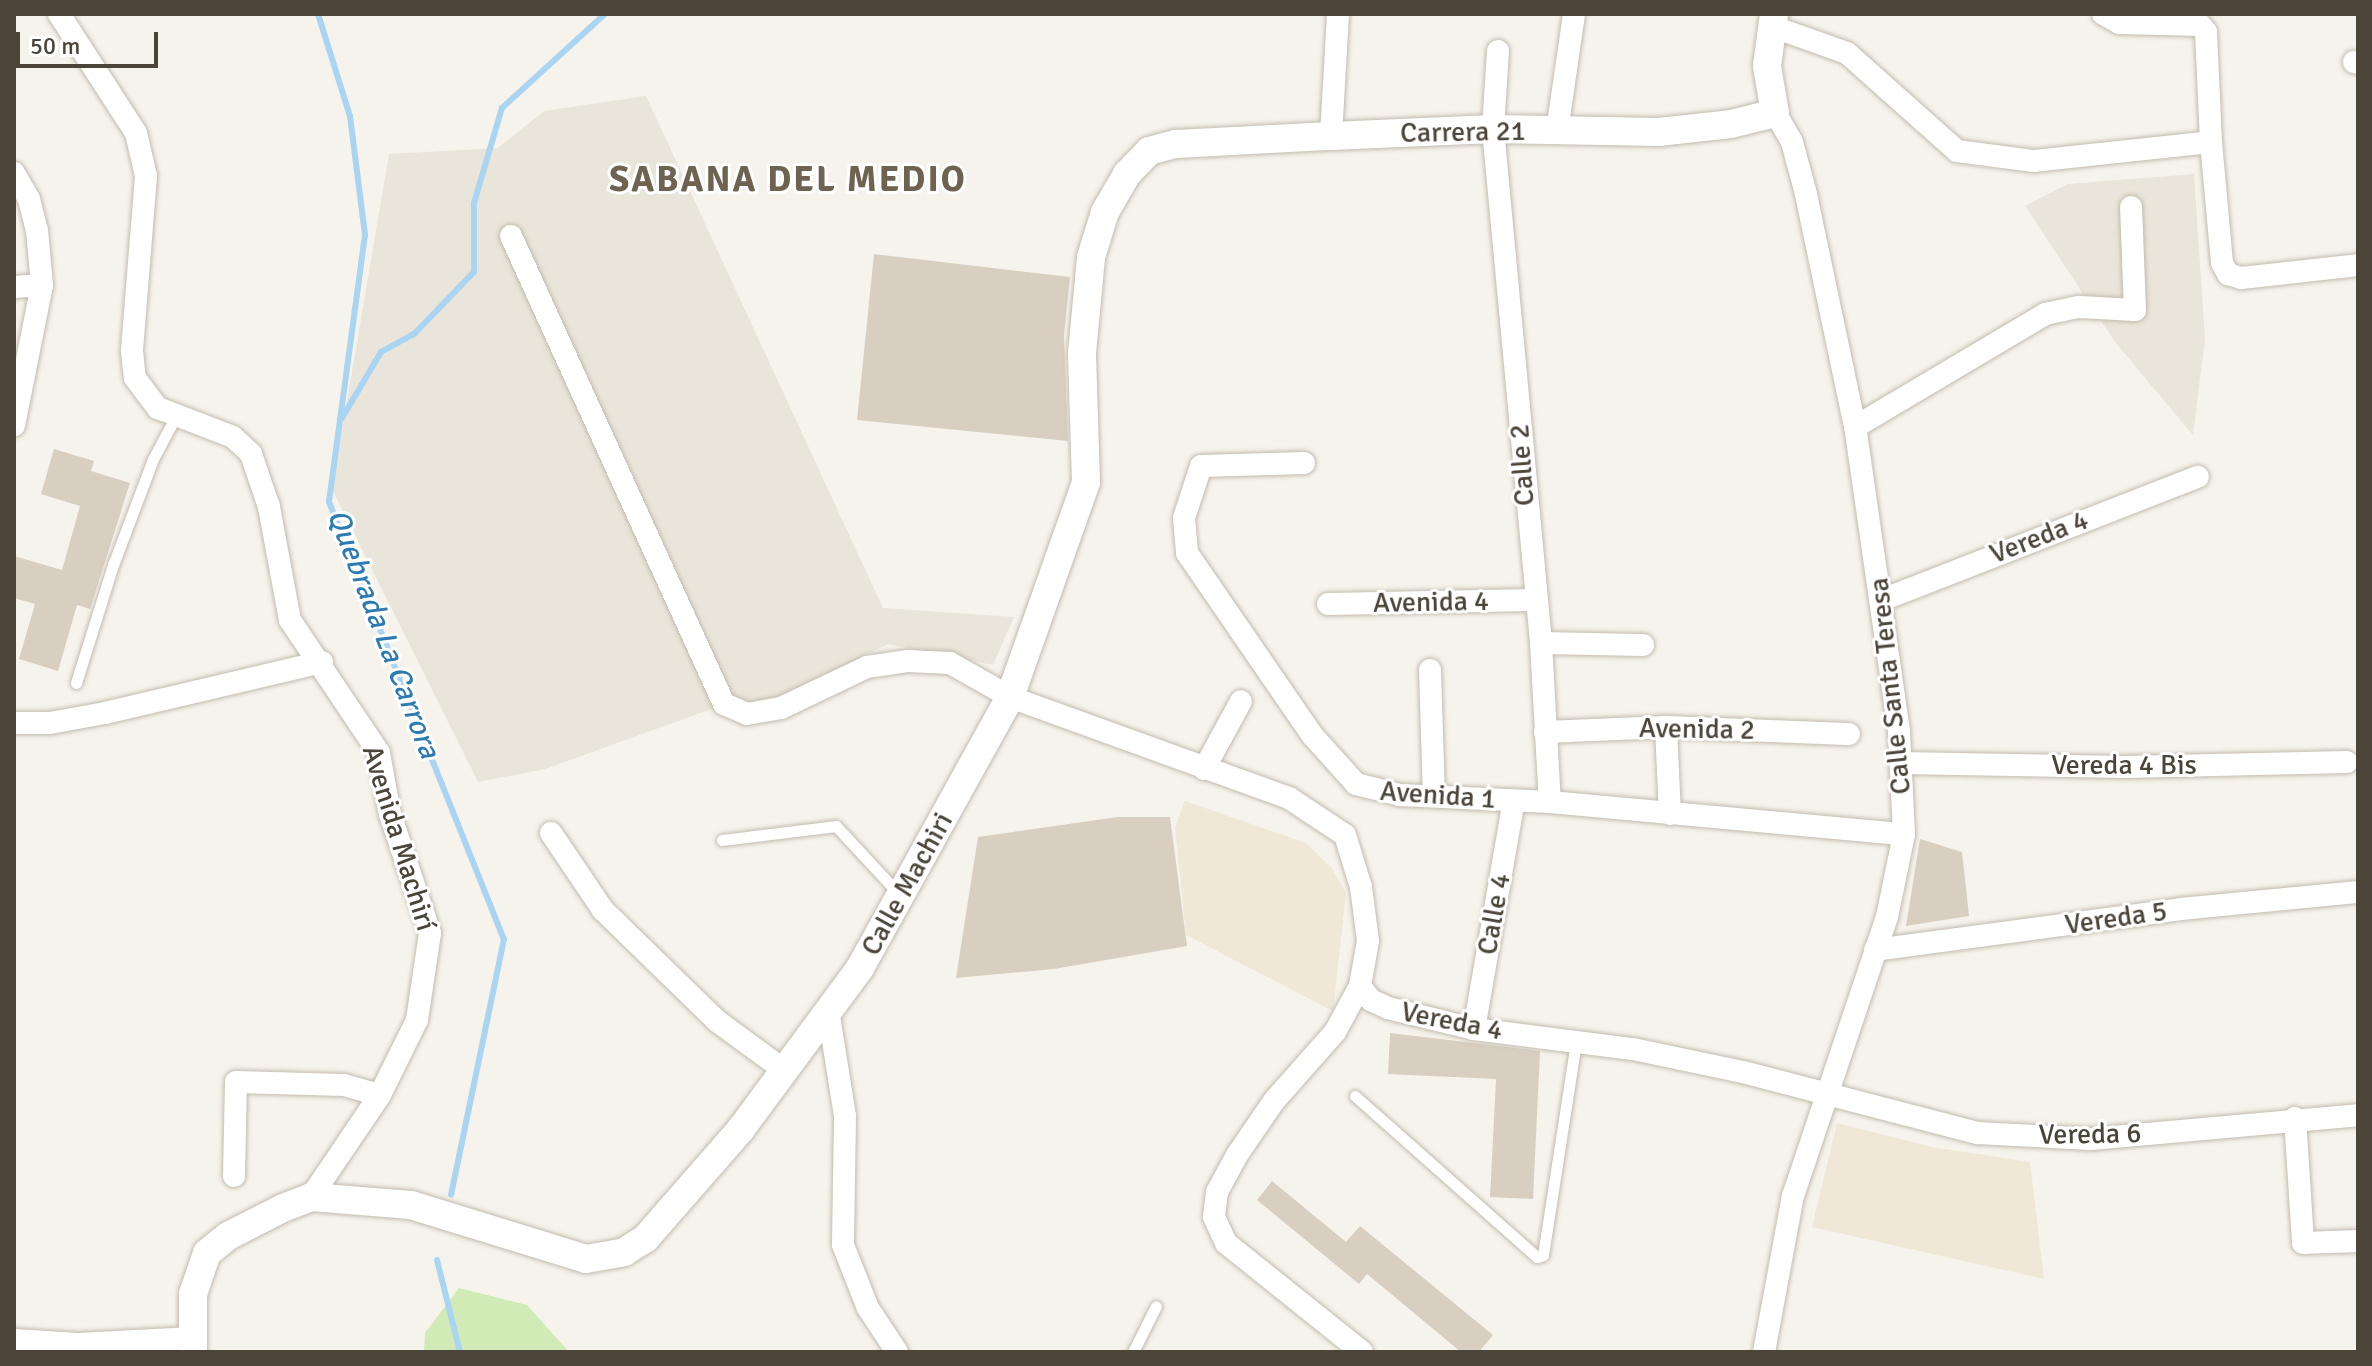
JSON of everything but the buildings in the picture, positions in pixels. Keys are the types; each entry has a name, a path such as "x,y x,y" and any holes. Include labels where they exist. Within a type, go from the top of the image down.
{"street":[{"name":"Avenida Machirí","path":"59,14 136,133 146,200 132,351 135,378 151,403 176,416 233,437 251,454 269,507 290,620 322,662 379,753 390,814 430,933 417,1020 380,1095 311,1197"},
{"path":"1331,136 1338,14"},
{"path":"1557,131 1574,14"},
{"path":"2103,14 2119,23 2200,25 2206,32 2211,142 2222,263 2228,274 2241,278 2358,265"},
{"path":"1772,20 1847,53 1862,72 1911,107 1957,151 2034,161 2211,142"},
{"name":"Calle Santa Teresa","path":"1764,1352 1793,1196 1875,950 1904,834 1901,763 1882,600 1855,427 1806,194 1792,142 1775,113 1767,66 1772,20"},
{"name":"Calle 2","path":"1498,51 1493,129 1534,502 1534,600 1541,643 1550,802"},
{"name":"Carrera 21","path":"1149,151 1176,144 1493,129 1659,132 1731,124 1775,113"},
{"name":"Calle Machiri","path":"311,1197 411,1205 586,1259 624,1252 646,1238 697,1185 829,1016 901,896 1010,697 1086,482 1082,353 1091,257 1105,212 1127,174 1149,151"},
{"path":"14,173 33,214 42,285 14,425"},
{"path":"1855,427 2045,314 2079,307 2135,310 2131,207"},
{"path":"511,236 724,704 747,714 781,708 867,667 907,661 950,663 1010,697 1289,798 1345,835 1359,876 1368,941 1360,986 1335,1032 1274,1101 1237,1155 1217,1192 1214,1217 1226,1243 1362,1352"},
{"path":"14,287 42,285"},
{"name":"Avenida 1","path":"1304,463 1201,466 1184,518 1187,553 1336,766 1374,792 1550,802 1904,834"},
{"name":"Vereda 4","path":"1882,600 2198,477"},
{"name":"Avenida 4","path":"1328,604 1534,600"},
{"path":"1541,643 1643,645"},
{"path":"14,723 50,723 105,713 322,662"},
{"path":"1430,670 1434,796"},
{"path":"1204,769 1241,701"},
{"path":"1666,727 1670,814"},
{"name":"Avenida 2","path":"1545,732 1666,727 1849,734"},
{"name":"Vereda 4 Bis","path":"1901,763 2125,767 2347,762"},
{"name":"Calle 4","path":"1474,1029 1514,800"},
{"path":"551,833 603,910 717,1021 784,1070"},
{"name":"Vereda 5","path":"1875,950 2181,909 2358,892"},
{"name":"Vereda 4","path":"1360,986 1371,1000 1388,1008 1474,1029 1576,1040 1743,1072 1825,1094"},
{"path":"829,1016 845,1116 843,1245 862,1297 897,1352"},
{"path":"234,1176 236,1082 344,1085 380,1095"},
{"name":"Vereda 6","path":"1825,1094 1978,1133 2091,1139 2295,1118 2358,1115"},
{"path":"2295,1118 2303,1243 2358,1241"},
{"path":"14,1340 78,1348 193,1345 193,1294 207,1253 253,1222 311,1197"}],"lane":[{"path":"76,683 113,565 153,459 176,416"},
{"path":"722,840 836,826 901,896"},
{"path":"1355,1096 1537,1257 1543,1255 1576,1040"},
{"path":"1133,1352 1156,1306"}],"shaded area":[{"path":"646,96 883,608 1014,617 993,665 888,644 793,690 801,710 720,706 545,769 478,782 332,489 389,154 498,148 544,111"},
{"path":"2194,174 2205,339 2193,435 2115,342 2025,206 2068,184"},
{"path":"1185,801 1306,843 1331,867 1346,893 1333,1011 1186,935 1175,827"},
{"path":"1837,1123 1932,1147 2030,1162 2044,1279 1812,1227"}],"green space":[{"path":"459,1288 527,1305 569,1352 424,1352 425,1333"}],"waterway":[{"name":"Quebrada La Carrora","path":"318,14 350,116 365,235 329,502 504,939 451,1195"},
{"path":"342,418 381,352 415,333 474,272 474,203 502,108 605,14"},
{"name":"Quebrada La Carrora","path":"437,1260 460,1352"}],"district":[{"name":"SABANA DEL MEDIO","path":"788,180"}]}
